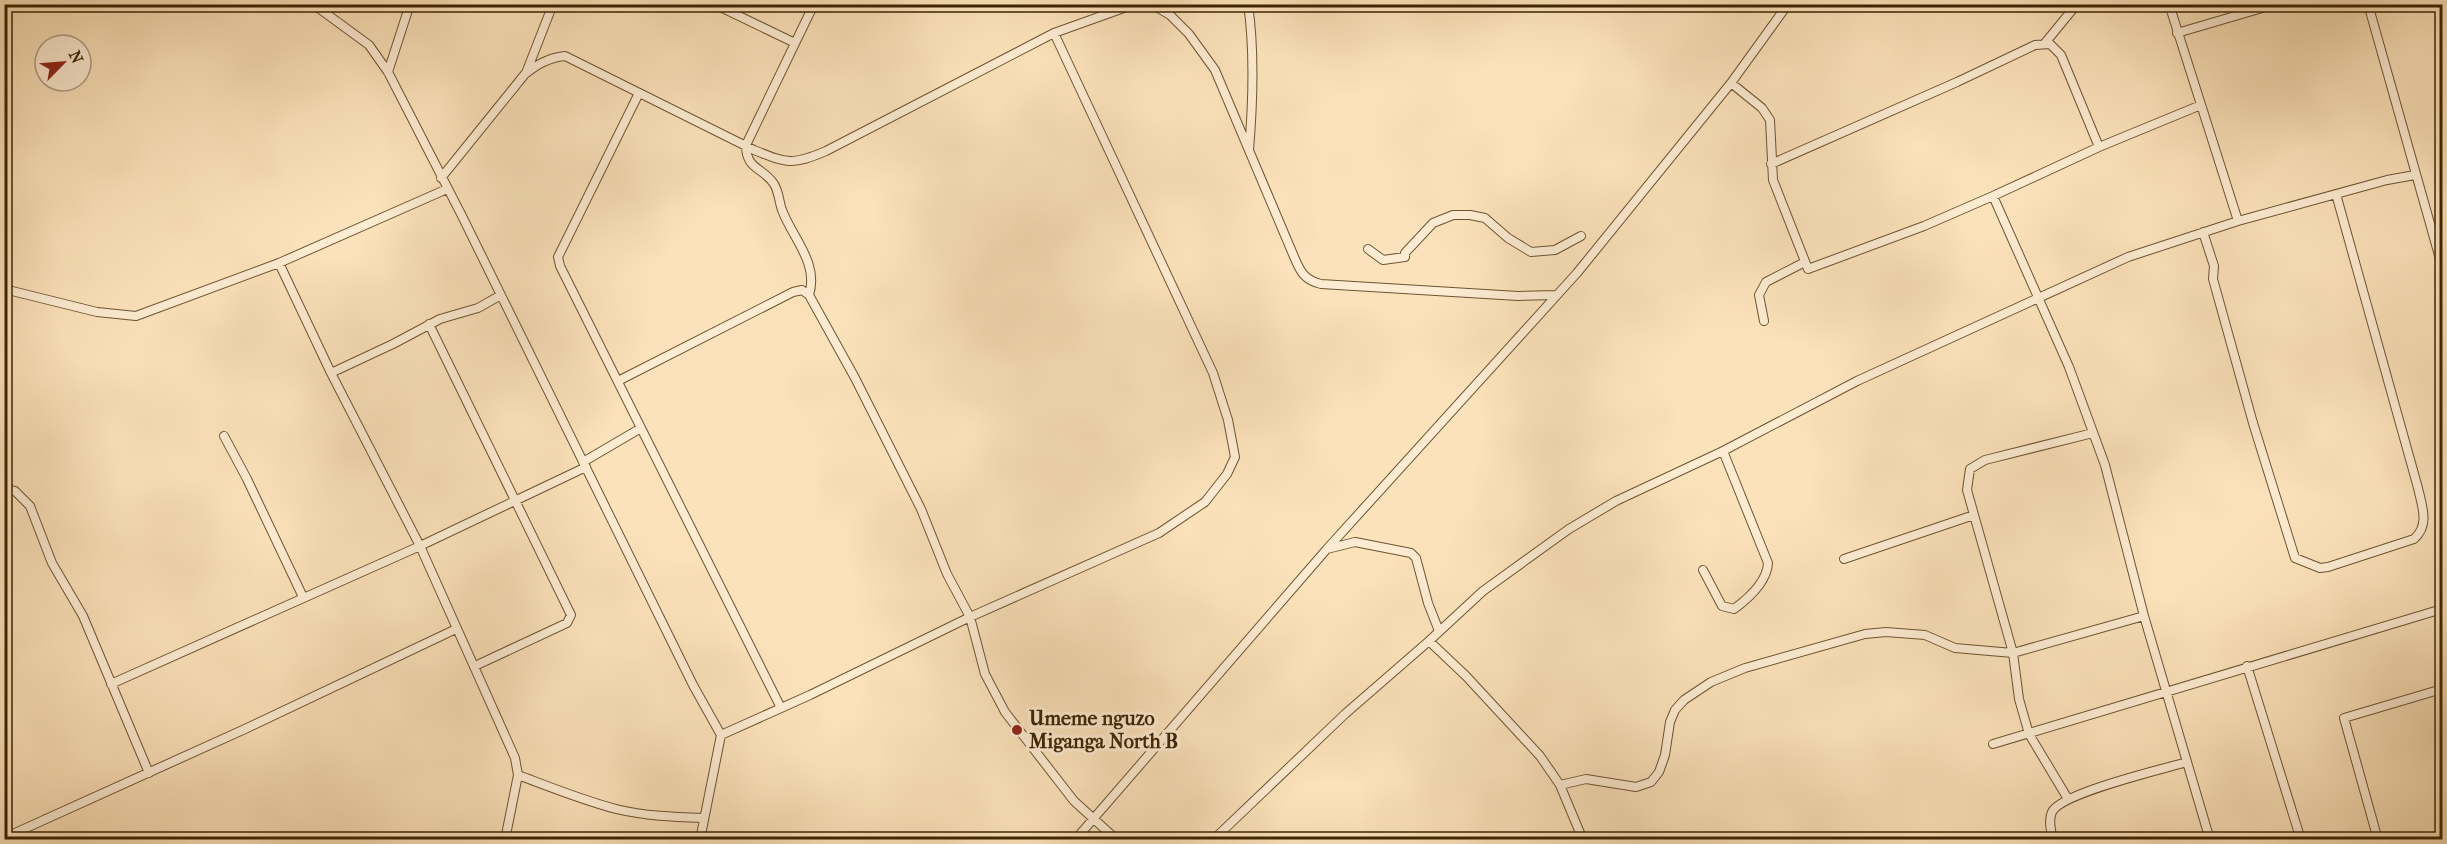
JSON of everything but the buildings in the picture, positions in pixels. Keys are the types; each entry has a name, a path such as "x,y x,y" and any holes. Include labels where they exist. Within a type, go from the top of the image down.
{"street":[{"path":"313,4 369,45 388,72 501,295 693,685 721,735 700,840"},
{"path":"388,72 410,4"},
{"path":"525,74 553,4"},
{"path":"714,4 795,44"},
{"path":"809,296 813,285 812,273 805,254 782,210 775,187 749,161 746,145 814,4"},
{"path":"441,178 525,74 551,58 565,56 772,157 787,162 798,162 826,151 1054,33 1135,4"},
{"path":"1148,4 1170,15 1189,34 1215,70 1294,259 1302,275 1310,281 1321,284 1506,295 1556,295"},
{"path":"1248,4 1251,25 1252,98 1249,151"},
{"path":"1075,840 1092,817 1326,550 1577,273 1731,83 1788,4"},
{"path":"1771,164 2045,42 2077,4"},
{"path":"2169,4 2238,221"},
{"path":"2177,33 2276,4"},
{"path":"2368,4 2442,266"},
{"path":"721,735 970,617 1159,533 1205,502 1227,474 1235,457 1228,420 1213,373 1054,33"},
{"path":"2045,42 2054,46 2061,55 2099,147"},
{"path":"1731,83 1768,115 1772,125 1771,164 1777,191 1808,269 1993,196 2099,147 2201,105"},
{"path":"639,93 558,257 570,289 781,708"},
{"path":"1213,840 1345,714 1483,591 1569,529 1616,501 1723,451 1857,381 2128,257 2238,221 2415,175"},
{"path":"4,289 97,312 136,316 279,263 447,189"},
{"path":"2203,232 2214,266 2213,279 2250,412 2295,558 2320,567 2328,567 2414,539 2421,530 2424,519 2418,488 2336,194"},
{"path":"1993,196 2069,368 2105,465 2144,616 2210,840"},
{"path":"1368,249 1383,260 1405,257 1405,253 1433,223 1453,215 1470,214 1485,218 1508,238 1531,252 1555,250 1581,236"},
{"path":"1764,321 1759,299 1766,282 1805,262"},
{"path":"279,263 331,373 420,546 515,758 518,775 505,840"},
{"path":"618,381 793,292 802,290 809,296 855,378 921,509 947,574 970,617 985,674 1005,712 1074,801 1117,840"},
{"path":"331,373 429,324 478,308 501,295"},
{"path":"429,324 571,618 567,623 475,666"},
{"path":"111,684 420,546 585,465 641,428"},
{"path":"2068,799 2030,734 2019,699 2013,653 1967,490 1970,469 1986,460 2093,433"},
{"path":"224,436 303,597"},
{"path":"1703,570 1722,606 1734,609 1746,600 1767,573 1768,563 1723,451"},
{"path":"4,489 15,491 30,506 52,563 83,616 149,773"},
{"path":"1844,559 1974,515"},
{"path":"1326,550 1355,542 1411,552 1416,558 1428,603 1439,631"},
{"path":"1993,744 2442,609"},
{"path":"1560,785 1586,779 1636,787 1643,786 1659,772 1665,755 1670,722 1675,710 1684,700 1711,682 1745,668 1804,650 1865,634 1886,632 1925,635 1955,648 2013,653 2144,616"},
{"path":"4,838 149,773 456,629"},
{"path":"1429,641 1540,756 1560,785 1583,840"},
{"path":"2247,666 2301,840"},
{"path":"2378,840 2344,718 2442,689"},
{"path":"2053,840 2050,824 2051,812 2068,799 2077,794 2187,762"},
{"path":"518,775 616,809 653,815 704,818"}],"place":[{"name":"Umeme nguzo Miganga North B","path":"1017,730"}]}
